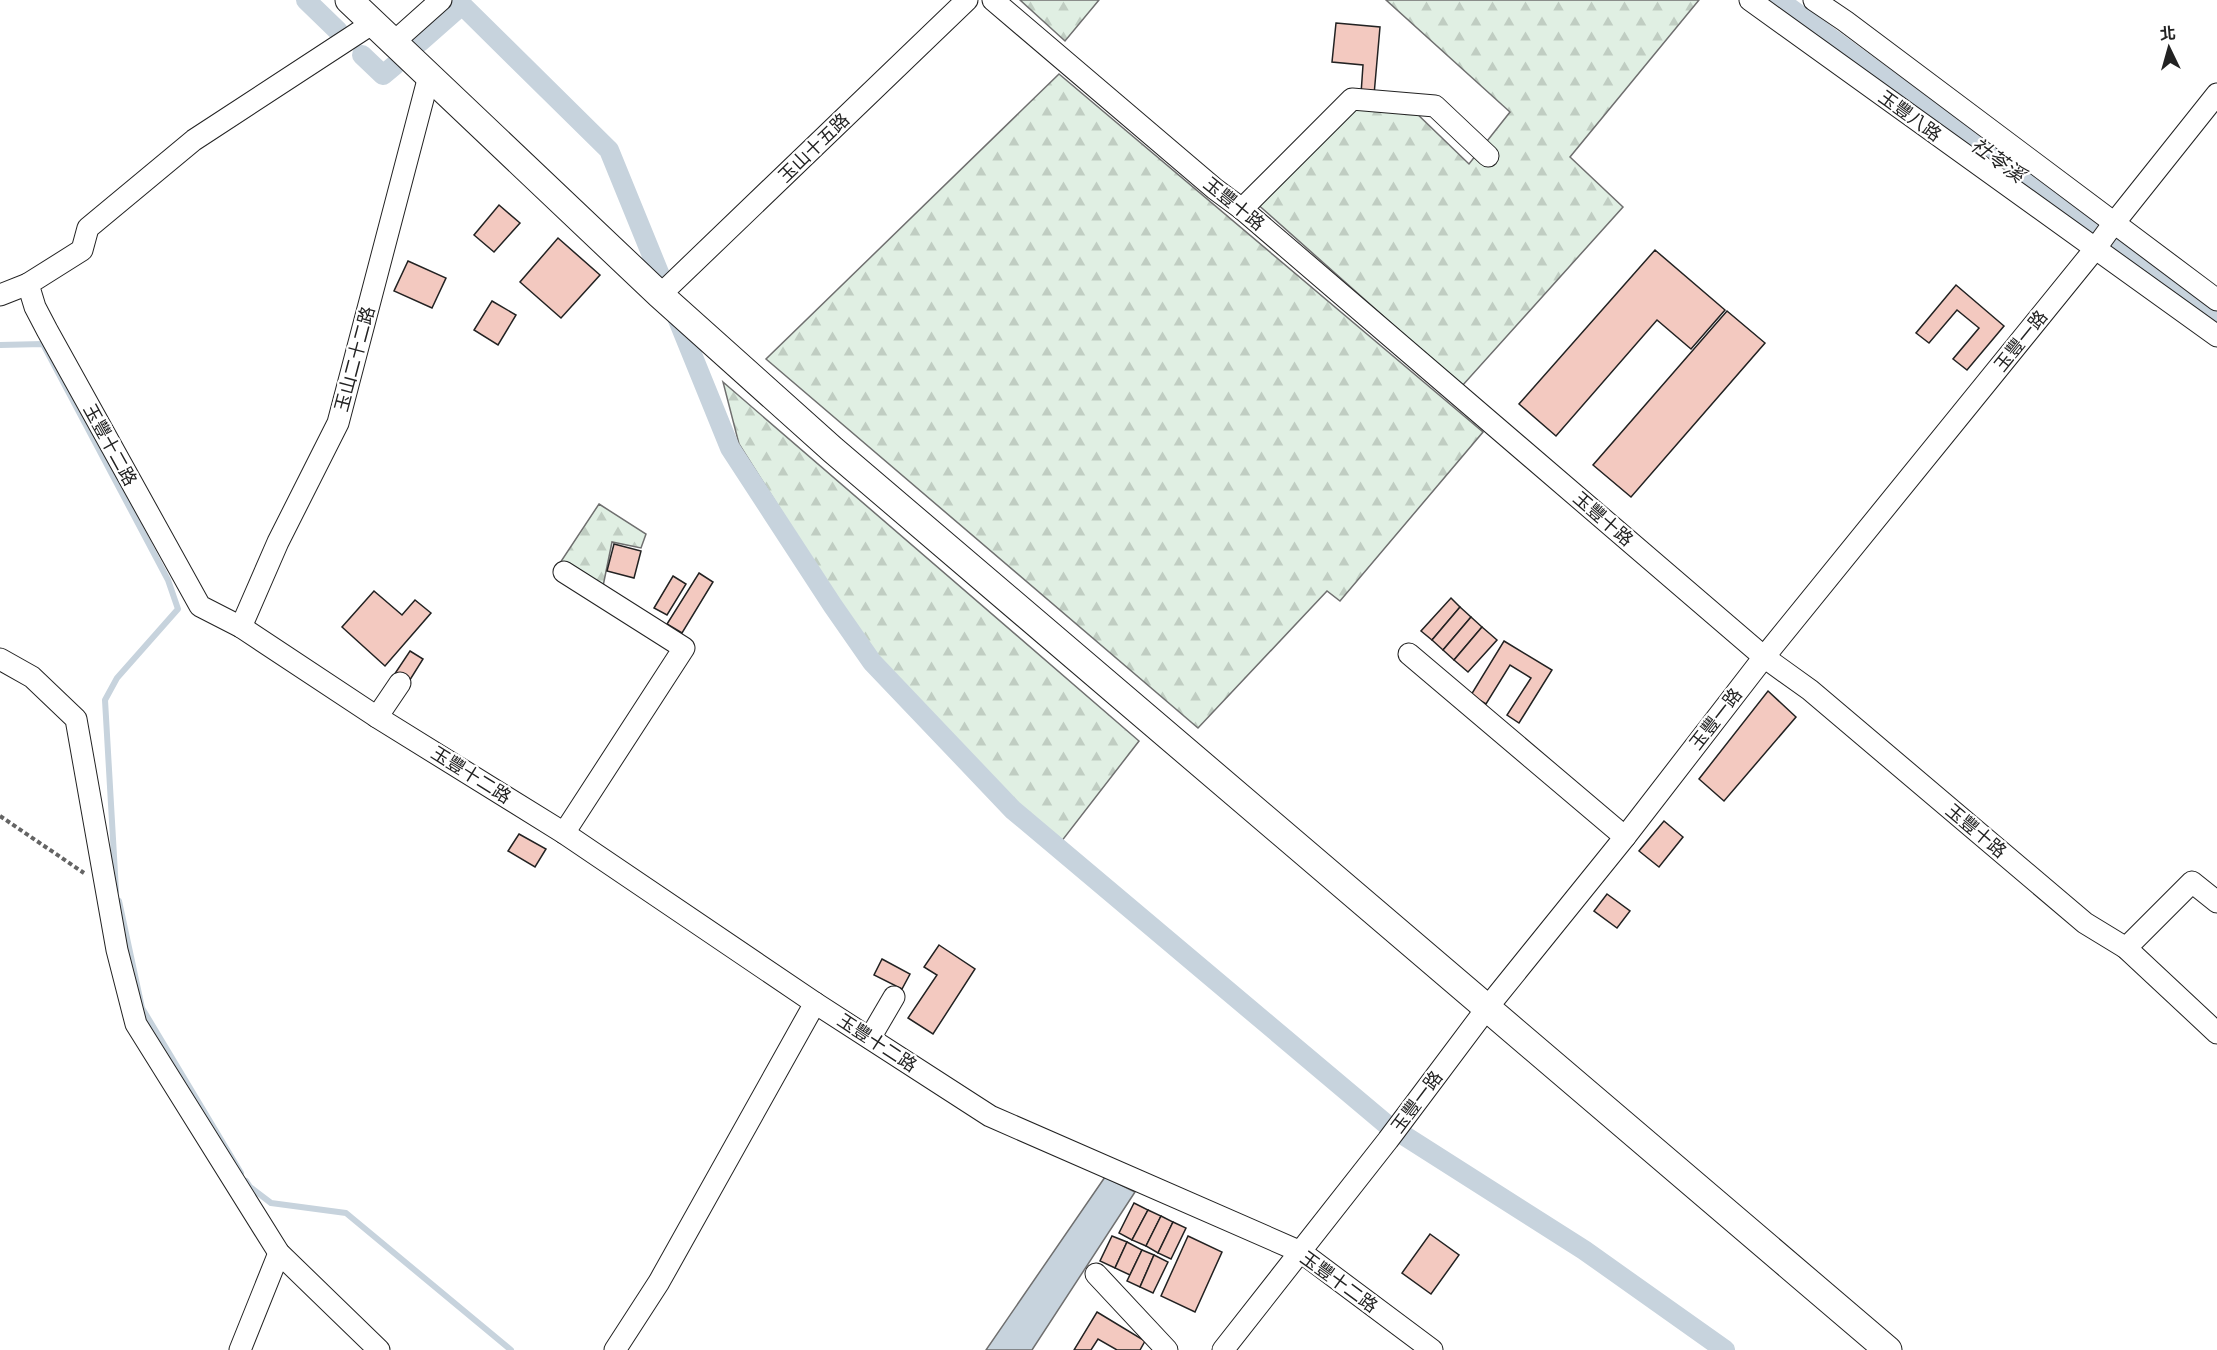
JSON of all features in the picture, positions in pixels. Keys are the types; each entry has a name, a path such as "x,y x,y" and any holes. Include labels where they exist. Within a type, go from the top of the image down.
{"main road":[{"path":"349,0 395,41 660,295 842,458 1888,1350"}],"street":[{"path":"395,41 441,0"},
{"name":"玉山十五路","path":"660,295 967,0"},
{"name":"玉豐十路","path":"993,0 1215,189 1242,209 1764,657 1810,690 2085,923 2126,948 2217,1033"},
{"name":"玉豐八路","path":"1750,0 2105,235 2217,336"},
{"path":"1814,0 2105,235 2217,300"},
{"path":"0,295 28,285 82,250 88,228 194,140 373,23"},
{"name":"玉山二十二路","path":"241,627 278,542 338,423 429,76"},
{"name":"玉豐一路","path":"1223,1350 1388,1140 1487,1008 1625,837 1764,657 2217,94"},
{"path":"1242,209 1352,99 1436,106 1488,156"},
{"name":"玉豐十二路","path":"28,285 47,330 200,606 241,627 377,717 564,833 816,1003 990,1116 1300,1252 1432,1350"},
{"path":"564,572 684,648 564,833"},
{"path":"1409,654 1625,837"},
{"path":"0,659 32,677 76,719 117,950 136,1024 279,1253 379,1350"},
{"path":"377,717 400,683"},
{"path":"2126,948 2192,882 2217,902"},
{"path":"870,1038 894,997"},
{"path":"615,1350 659,1282 816,1003"},
{"path":"240,1350 279,1253"},
{"path":"1096,1274 1167,1350"}],"path":[{"path":"0,816 106,887"}],"green space":[{"path":"1020,0 1099,0 1065,41"},
{"path":"1386,0 1699,0 1570,157 1623,207 1462,386 1255,202 1335,105 1412,109 1469,164 1510,112"},
{"path":"1059,74 1483,432 1340,601 1327,591 1198,728 766,359"},
{"path":"723,382 1139,741 1061,842 1013,799 865,644 739,444"},
{"path":"599,504 646,534 641,548 612,542 600,601 554,572"}],"shaded area":[{"path":"1105,1177 1135,1192 1032,1350 986,1350"}],"building":[{"path":"1336,23 1380,27 1374,95 1361,94 1363,65 1332,62"},
{"path":"499,205 520,223 494,252 474,235"},
{"path":"558,238 600,275 561,318 520,282"},
{"path":"1655,250 1725,310 1691,349 1657,320 1556,436 1519,404"},
{"path":"408,261 446,278 432,308 394,291"},
{"path":"1956,285 2004,326 1967,370 1953,359 1979,328 1957,310 1929,343 1916,333"},
{"path":"492,301 516,315 498,345 474,330"},
{"path":"1727,311 1765,343 1631,497 1593,465"},
{"path":"614,544 641,551 634,578 607,571"},
{"path":"699,573 713,582 682,633 667,624"},
{"path":"673,576 686,584 667,615 654,608"},
{"path":"374,591 402,615 415,600 431,613 385,666 342,627"},
{"path":"1451,598 1460,607 1432,640 1421,631"},
{"path":"1460,607 1471,617 1443,650 1432,640"},
{"path":"1471,617 1482,627 1454,660 1443,650"},
{"path":"1482,627 1497,640 1468,672 1454,660"},
{"path":"1504,641 1552,670 1519,723 1507,715 1531,678 1510,665 1486,704 1471,695"},
{"path":"410,651 423,659 408,683 394,675"},
{"path":"1768,691 1796,717 1724,801 1699,779"},
{"path":"1664,821 1683,837 1659,867 1639,851"},
{"path":"519,834 546,849 535,867 508,851"},
{"path":"1607,894 1630,911 1617,928 1594,911"},
{"path":"939,945 975,969 933,1034 908,1018 937,975 924,967"},
{"path":"882,959 910,974 902,989 874,975"},
{"path":"1134,1203 1148,1210 1132,1240 1119,1233"},
{"path":"1148,1210 1161,1216 1146,1246 1132,1240"},
{"path":"1161,1216 1173,1222 1158,1253 1146,1246"},
{"path":"1173,1222 1186,1228 1171,1259 1158,1253"},
{"path":"1430,1234 1459,1255 1431,1294 1402,1273"},
{"path":"1112,1236 1127,1242 1115,1268 1100,1261"},
{"path":"1188,1236 1222,1252 1195,1312 1161,1296"},
{"path":"1127,1242 1142,1250 1130,1275 1115,1268"},
{"path":"1142,1250 1154,1255 1140,1287 1127,1281"},
{"path":"1154,1255 1168,1262 1153,1293 1140,1287"},
{"path":"1097,1312 1145,1341 1140,1350 1117,1350 1098,1339 1091,1350 1074,1350"}],"waterway":[{"path":"306,0 338,31"},
{"name":"社苓溪","path":"1779,0 2217,321"},
{"path":"420,42 462,5 609,150 664,285"},
{"path":"362,55 383,75 395,65"},
{"path":"676,315 730,448 833,606 872,662 1013,810 1386,1124 1584,1250 1725,1350"},
{"path":"0,345 43,344 168,580 178,609 117,678 105,700 116,891"},
{"path":"119,901 142,1008 241,1173"},
{"path":"246,1181 250,1187 271,1203 346,1213 511,1350"}]}
